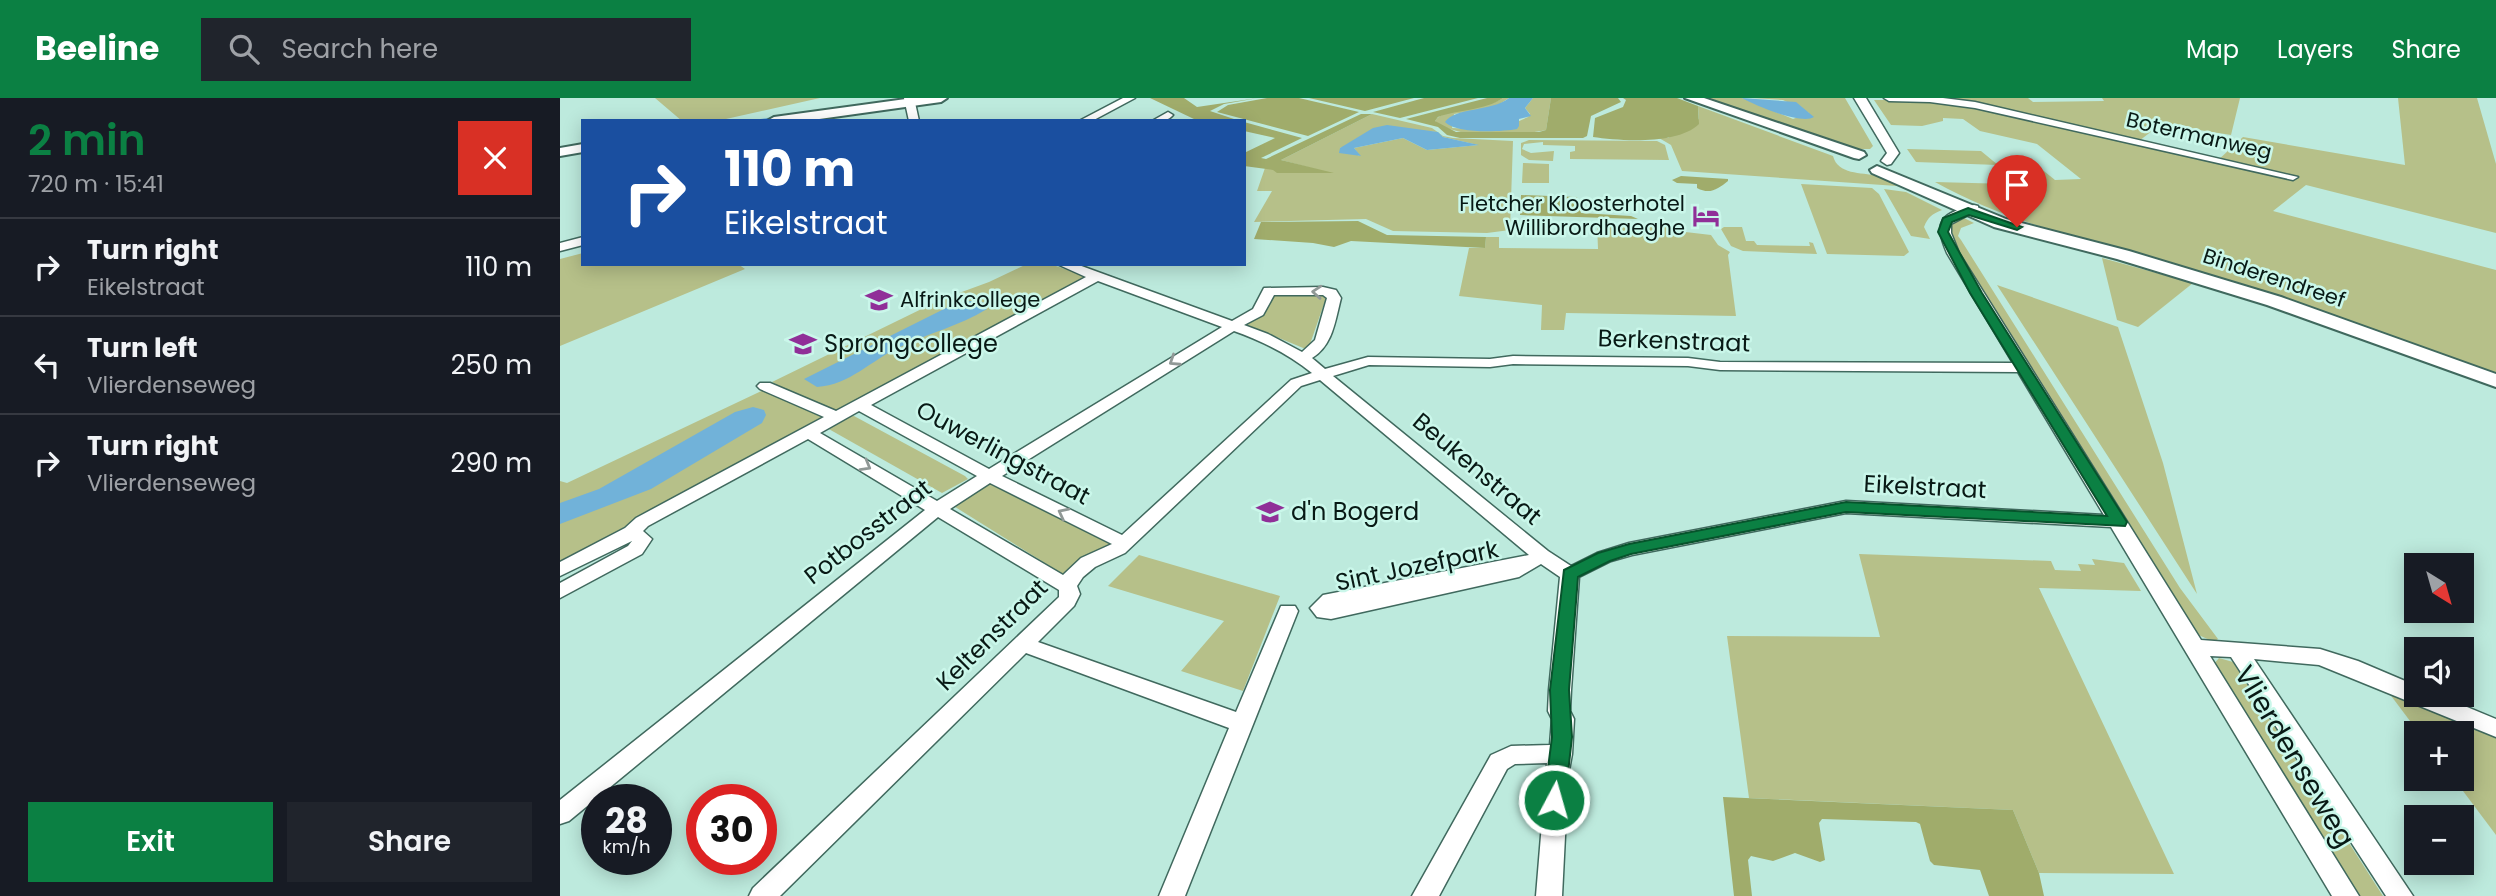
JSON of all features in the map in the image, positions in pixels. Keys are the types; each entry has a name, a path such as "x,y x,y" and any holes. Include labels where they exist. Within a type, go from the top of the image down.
{"main road":[{"path":"788,119 933,98"},
{"path":"909,101 941,98"},
{"path":"1691,98 1854,156 1884,161 1971,210"},
{"path":"560,152 581,148"},
{"name":"Binderendreef","path":"1971,210 2034,231 2263,297 2496,382"}],"street":[{"path":"1088,119 1130,98"},
{"path":"1860,98 1884,161"},
{"name":"Botermanweg","path":"1889,98 1930,99 1975,105 2293,177"},
{"path":"909,101 914,119"},
{"path":"1161,119 1168,115"},
{"name":"Vlierdenseweg","path":"1971,210 1947,220 1943,232 1976,293 2025,368 2346,896"},
{"path":"560,247 581,242"},
{"name":"Beukenstraat","path":"1068,266 1263,337 1302,358 1534,559 1570,574"},
{"path":"560,570 631,532 642,522 1096,277"},
{"name":"Potbosstraat","path":"560,814 939,508 1197,346 1258,312 1269,291 1331,293 1334,298 1322,343 1316,351 1302,358"},
{"name":"Berkenstraat","path":"1323,374 1368,360 2025,368"},
{"name":"Keltenstraat","path":"762,896 1068,601 1070,594 1067,586 1072,574 1082,566 1118,550 1287,390 1296,383 1323,374"},
{"path":"765,386 836,417"},
{"name":"Ouwerlingstraat","path":"859,405 989,476 1124,543"},
{"path":"807,432 1067,586"},
{"name":"Eikelstraat","path":"1570,574 1604,557 1629,549 1846,507 2119,522"},
{"path":"560,591 635,550 643,538 631,532"},
{"name":"Sint Jozefpark","path":"1534,559 1519,571 1331,612 1320,608 1330,600 1534,559"},
{"path":"1549,896 1556,776 1561,754 1563,719 1559,711 1560,690 1570,574"},
{"path":"1172,896 1288,611"},
{"path":"1022,644 1244,724"},
{"name":"Vlierdenseweg","path":"2194,647 2238,652 2400,896"},
{"path":"2238,652 2320,657 2404,689"},
{"path":"2446,707 2496,728"},
{"path":"1425,896 1499,762 1511,755 1561,754"}],"green space":[{"path":"655,98 820,98 726,119 680,119"},
{"path":"1150,98 1184,98 1197,107 1258,98 1224,104 1210,111 1234,119 1194,119"},
{"path":"1267,98 1299,98 1359,112 1308,136 1217,112 1228,105"},
{"path":"1309,98 1414,98 1365,111"},
{"path":"1424,98 1478,98 1400,118 1373,112"},
{"path":"1487,98 1503,98 1488,105 1446,114 1435,121 1456,132 1539,132 1546,130 1551,98 1618,98 1621,102 1591,116 1587,136 1583,138 1460,138 1447,135 1438,127 1406,119"},
{"path":"1509,98 1495,107 1454,114 1452,128 1499,130 1528,117 1530,114 1525,108 1533,98 1551,98 1546,130 1505,135 1473,134 1445,127 1435,121 1447,112 1496,102"},
{"path":"1623,98 1677,98 1698,106 1699,124 1690,131 1648,140 1593,137 1595,118 1623,107 1626,100"},
{"path":"1701,98 1742,98 1793,119 1809,113 1783,100 1753,98 1845,98 1873,146 1870,149 1851,149"},
{"path":"1935,98 2028,98 2033,102 2104,101 2102,98 2240,98 2231,135 2161,124 2139,141"},
{"path":"2398,98 2477,98 2496,164 2496,233 2306,185 2273,211 2496,270 2496,376 2247,286 2035,225 1968,199 1935,182 2009,184 1998,165 2039,167 2055,180 2081,179 2037,144 1980,131 1963,119 1943,118 1943,121 1922,126 1891,125 1874,100 1931,100 1955,104 2216,162 2243,137 2405,165"},
{"path":"1698,106 1833,156 1845,170 1877,176 1897,186 1682,171 1671,145 1659,138 1668,138 1699,119"},
{"path":"1361,114 1372,114 1281,160 1334,173 1277,173 1246,166 1246,152 1275,138 1246,131 1246,123 1302,138 1261,158 1266,159"},
{"path":"1372,114 1432,128 1443,136 1453,138 1513,141 1510,230 1487,233 1393,231 1366,219 1254,222 1272,191 1257,191 1265,168 1330,173 1281,160","holes":["1412,130 1437,132 1443,137 1478,145 1427,150 1403,138 1354,148 1360,156 1340,148"]},
{"path":"1529,140 1657,141 1665,145 1669,160 1570,159 1570,152 1575,151 1575,146 1543,145 1543,142 1524,144 1522,149 1531,153 1554,151 1553,161 1529,160 1521,155 1521,143"},
{"path":"1907,149 1981,151 1998,165 1916,162"},
{"path":"1523,163 1549,164 1549,183 1522,183"},
{"path":"1681,176 1728,181 1717,189 1706,191 1697,188 1697,184 1677,183 1672,180"},
{"path":"1801,184 1872,188 1879,194 1909,252 1904,256 1827,254"},
{"path":"1884,189 1906,192 1942,210 1931,216 1924,227 1930,239 1911,236"},
{"path":"1521,195 1577,197 1581,213 1631,216 1638,219 1520,215"},
{"path":"1962,217 1974,223 1961,228 1958,236 2180,588 2218,639 2214,642 2192,632 1958,256 1948,227"},
{"path":"1358,221 1387,235 1486,237 1485,248 1351,241 1334,247 1254,239 1261,222"},
{"path":"1597,223 1674,227 1677,231 1711,235 1718,245 1730,252 1728,255 1736,316 1566,313 1564,330 1541,330 1542,305 1459,296 1469,248 1485,248 1486,237 1499,237 1499,248 1598,249"},
{"path":"1742,227 1746,241 1754,241 1757,245 1810,246 1809,242 1813,243 1817,254 1743,251 1731,246 1721,229"},
{"path":"581,254 581,266 741,266 745,269 560,346 560,259"},
{"path":"2102,258 2193,283 2138,327 2117,320"},
{"path":"1023,266 1056,266 1088,277 560,562 560,481 567,483 776,384 772,382 940,300"},
{"path":"1997,285 2118,327 2163,463 2197,594"},
{"path":"1319,293 1326,298 1308,350 1245,324 1271,294"},
{"path":"854,416 968,479 942,493 827,428 845,417"},
{"path":"990,480 1116,545 1090,555 1064,575 952,505"},
{"path":"1859,554 2051,561 2055,570 2081,571 2078,564 2095,565 2092,559 2124,563 2141,591 2039,588 2174,874 2039,873 2013,810 1749,798 1727,636 1880,637"},
{"path":"1139,555 1280,596 1243,691 1181,671 1224,621 1108,586"},
{"path":"2219,658 2233,662 2383,896 2357,896 2213,665"},
{"path":"2389,693 2404,699 2404,707 2426,707 2462,721 2410,721"},
{"path":"2474,726 2496,734 2496,835 2463,791 2474,791"},
{"path":"1723,797 2013,810 2039,873 2044,896 1989,896 1980,870 1934,865 1930,861 1920,824 1916,822 1822,819 1819,823 1825,860 1820,862 1795,853 1773,861 1751,856 1748,860 1752,896 1734,896"}],"water":[{"path":"1509,98 1533,98 1525,108 1531,116 1519,119 1517,129 1469,130 1459,129 1445,122 1457,114 1493,106"},
{"path":"1742,98 1796,102 1814,117 1790,117"},
{"path":"1387,125 1438,132 1443,137 1479,145 1427,150 1403,138 1354,148 1361,156 1339,153 1340,148 1373,128"},
{"path":"977,300 986,304 987,309 889,352 840,382 817,387 804,379 954,304"},
{"path":"753,407 764,410 766,415 762,423 651,489 560,524 560,503 599,489 735,412"}],"waterway":[{"path":"768,119 775,118"}],"place":[{"name":"Fletcher Kloosterhotel Willibrordhaeghe","path":"1706,216"},
{"name":"Alfrinkcollege","path":"879,300"},
{"name":"Sprongcollege","path":"803,344"},
{"name":"d'n Bogerd","path":"1270,512"}],"route":[{"path":"1554,800 1561,754 1563,719 1559,711 1560,690 1570,574 1604,557 1629,549 1846,507 2119,522 1976,293 1943,232 1947,220 1968,211 2017,227"}]}
